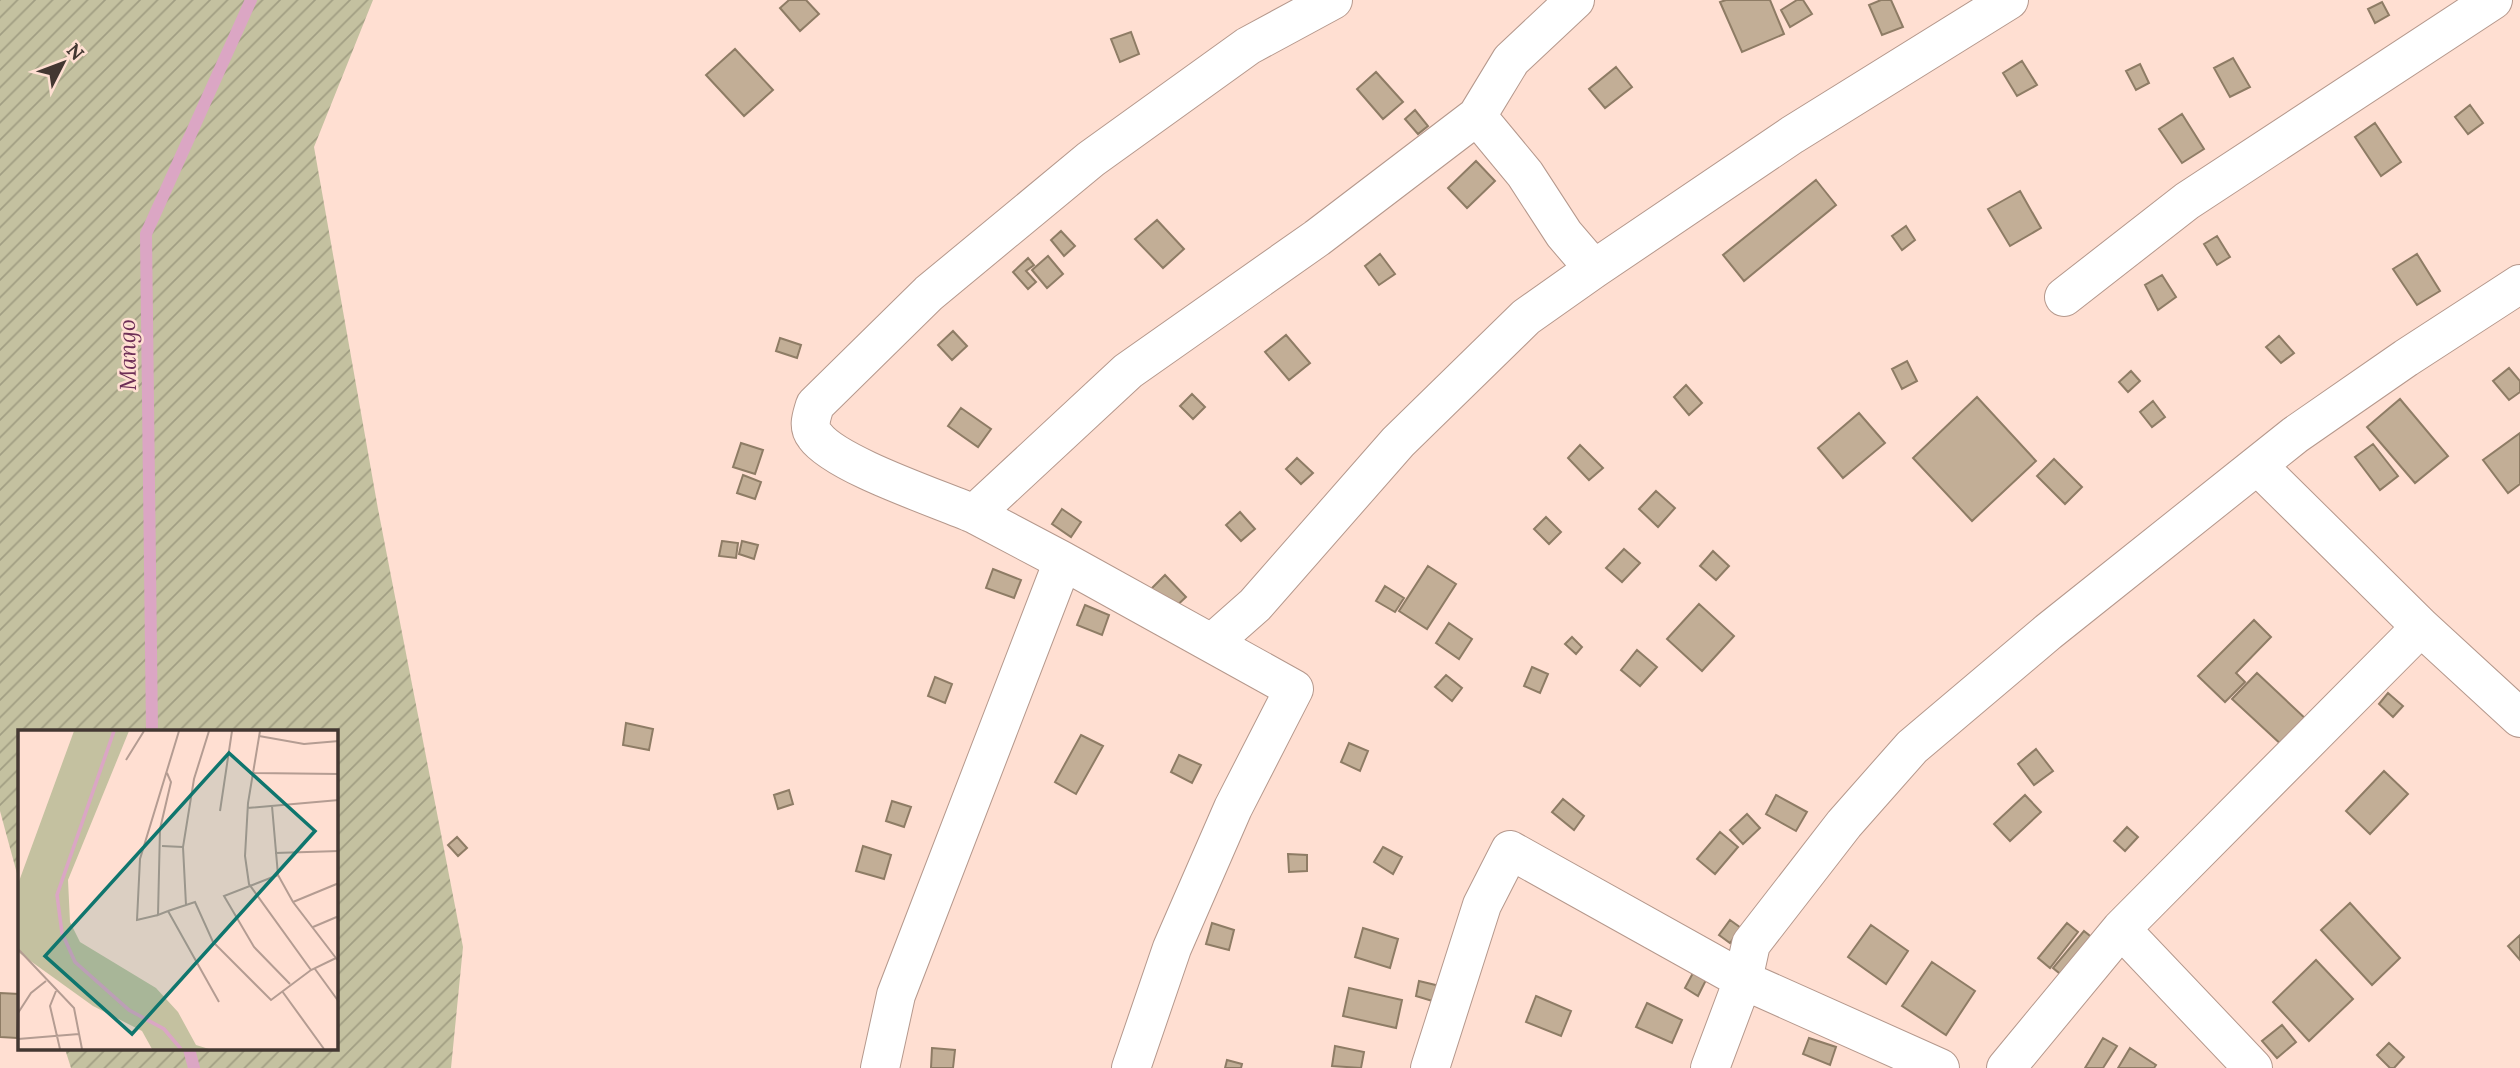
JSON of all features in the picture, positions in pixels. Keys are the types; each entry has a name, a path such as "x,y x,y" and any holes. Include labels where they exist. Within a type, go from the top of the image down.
{"street":[{"path":"1131,1068 1172,948 1233,808 1294,689 974,514 842,459 814,435 809,423 815,405 929,293 1091,159 1248,46 1333,0"},
{"path":"974,514 1128,372 1317,239 1477,116 1511,60 1575,0"},
{"path":"1212,643 1255,605 1408,432 1526,317 1792,135 2010,0"},
{"path":"2064,297 2187,201 2493,0"},
{"path":"1477,116 1525,174 1564,234 1594,269"},
{"path":"1710,1068 1744,980 1751,944 1844,824 1912,747 2048,632 2295,435 2520,284"},
{"path":"2258,466 2421,626 2520,718"},
{"path":"880,1068 895,995 1063,561"},
{"path":"2006,1068 2121,929 2421,626"},
{"path":"1430,1068 1482,905 1510,850 1744,980 1940,1068"},
{"path":"2121,929 2253,1068"}],"shaded area":[{"path":"0,0 373,0 314,147 378,509 463,947 451,1068 71,1068 65,1050 338,1050 338,730 18,730 18,877 0,811"}],"building":[{"path":"789,0 806,0 819,14 800,31 780,8"},
{"path":"1770,0 1784,34 1742,52 1720,2"},
{"path":"1797,0 1803,0 1812,14 1790,27 1781,10"},
{"path":"1881,0 1891,0 1903,27 1882,35 1869,5"},
{"path":"2382,2 2389,15 2375,23 2368,9"},
{"path":"1131,32 1139,54 1120,62 1111,39"},
{"path":"735,49 773,90 744,116 706,75"},
{"path":"2233,58 2250,87 2230,97 2214,68"},
{"path":"2022,61 2037,85 2017,96 2003,73"},
{"path":"2140,64 2149,83 2136,90 2126,71"},
{"path":"1616,67 1632,87 1605,108 1589,89"},
{"path":"1376,72 1403,102 1383,119 1357,89"},
{"path":"2470,105 2483,123 2468,134 2455,117"},
{"path":"1415,110 1428,126 1418,134 1405,119"},
{"path":"2182,114 2204,149 2182,163 2159,129"},
{"path":"2375,123 2401,162 2381,176 2355,137"},
{"path":"1476,161 1495,181 1467,208 1448,188"},
{"path":"1816,180 1836,205 1744,281 1723,255"},
{"path":"2020,191 2041,228 2010,246 1988,209"},
{"path":"1157,220 1184,249 1163,268 1135,239"},
{"path":"1906,226 1915,240 1902,250 1892,236"},
{"path":"1061,231 1075,246 1064,256 1051,240"},
{"path":"2217,236 2230,257 2217,265 2204,244"},
{"path":"1380,254 1395,274 1379,285 1365,266"},
{"path":"2417,254 2440,291 2417,305 2393,269"},
{"path":"1048,256 1063,274 1047,288 1032,270"},
{"path":"1028,258 1034,265 1026,271 1036,282 1028,289 1013,272"},
{"path":"2162,275 2176,297 2158,310 2145,285"},
{"path":"953,331 967,346 952,360 938,345"},
{"path":"1286,335 1310,363 1289,380 1265,352"},
{"path":"2279,336 2294,353 2281,363 2266,347"},
{"path":"780,338 801,345 797,358 776,351"},
{"path":"1907,361 1917,381 1902,389 1892,369"},
{"path":"2509,368 2520,381 2520,392 2509,400 2493,381"},
{"path":"2131,371 2140,381 2128,392 2119,382"},
{"path":"1686,385 1702,403 1689,415 1674,397"},
{"path":"1192,394 1205,407 1193,419 1180,406"},
{"path":"1977,397 2036,461 1972,521 1913,458"},
{"path":"2400,399 2448,456 2415,483 2367,427"},
{"path":"2153,401 2165,417 2152,427 2140,412"},
{"path":"961,408 991,429 978,447 948,426"},
{"path":"1859,413 1885,443 1843,478 1818,448"},
{"path":"2520,433 2520,484 2508,493 2483,460"},
{"path":"741,443 763,450 755,474 733,467"},
{"path":"2373,444 2398,476 2380,490 2355,457"},
{"path":"1580,445 1603,468 1589,480 1568,458"},
{"path":"1297,458 1313,473 1301,484 1286,469"},
{"path":"2054,459 2082,487 2065,504 2037,476"},
{"path":"743,475 761,482 755,499 737,493"},
{"path":"1656,491 1675,508 1658,527 1639,509"},
{"path":"1062,509 1081,522 1071,537 1052,524"},
{"path":"1240,512 1255,529 1241,541 1226,525"},
{"path":"1546,517 1561,532 1549,544 1534,529"},
{"path":"722,541 738,543 736,558 719,556"},
{"path":"742,541 758,545 754,559 739,554"},
{"path":"1624,549 1640,563 1622,582 1606,568"},
{"path":"1713,551 1729,566 1716,580 1700,566"},
{"path":"1428,566 1456,584 1427,629 1399,611"},
{"path":"993,569 1021,580 1014,598 986,588"},
{"path":"1165,575 1186,597 1171,611 1150,590"},
{"path":"1385,586 1404,598 1395,612 1376,601"},
{"path":"1699,604 1734,636 1702,671 1667,639"},
{"path":"1085,605 1109,615 1102,635 1077,625"},
{"path":"2254,620 2271,637 2236,673 2245,682 2225,702 2198,676"},
{"path":"1449,623 1472,639 1459,659 1436,643"},
{"path":"1572,637 1582,647 1576,654 1565,644"},
{"path":"1637,650 1657,667 1640,686 1621,670"},
{"path":"1532,667 1548,674 1540,693 1524,686"},
{"path":"2257,673 2308,721 2284,747 2232,699"},
{"path":"1446,675 1462,688 1452,701 1435,687"},
{"path":"935,677 952,684 945,703 928,696"},
{"path":"2388,693 2403,706 2393,717 2379,704"},
{"path":"626,723 653,729 649,750 623,745"},
{"path":"1081,735 1103,746 1076,794 1055,782"},
{"path":"1349,743 1368,751 1360,771 1341,762"},
{"path":"2036,749 2053,771 2034,785 2018,764"},
{"path":"1179,755 1201,765 1192,783 1171,772"},
{"path":"2384,771 2408,794 2370,834 2346,811"},
{"path":"789,790 793,804 778,809 774,795"},
{"path":"1776,795 1807,812 1796,831 1766,814"},
{"path":"2025,795 2041,812 2010,841 1994,824"},
{"path":"1563,799 1584,816 1574,830 1552,812"},
{"path":"892,801 911,807 904,827 886,821"},
{"path":"1747,814 1760,828 1743,844 1730,830"},
{"path":"2127,827 2138,837 2125,851 2114,841"},
{"path":"1720,832 1738,847 1715,874 1697,859"},
{"path":"457,837 467,848 458,856 448,845"},
{"path":"863,846 891,855 884,879 856,871"},
{"path":"1383,847 1402,857 1393,874 1374,862"},
{"path":"1288,854 1307,855 1307,871 1289,872"},
{"path":"2350,903 2400,958 2372,985 2321,930"},
{"path":"1730,920 1741,928 1730,943 1719,935"},
{"path":"1212,923 1234,930 1229,950 1206,944"},
{"path":"2067,923 2078,932 2050,968 2038,958"},
{"path":"1871,925 1908,951 1886,984 1848,957"},
{"path":"1363,928 1398,939 1390,968 1355,957"},
{"path":"2084,931 2095,940 2064,977 2053,968"},
{"path":"2520,935 2520,960 2508,946"},
{"path":"2316,960 2353,999 2309,1041 2273,1002"},
{"path":"1932,962 1975,991 1946,1035 1902,1006"},
{"path":"1694,971 1707,978 1698,996 1685,988"},
{"path":"1419,981 1444,987 1439,1003 1416,996"},
{"path":"1349,988 1402,1000 1396,1028 1343,1016"},
{"path":"0,993 18,994 17,1038 0,1037"},
{"path":"1536,996 1571,1011 1561,1036 1526,1022"},
{"path":"1647,1003 1682,1020 1672,1043 1636,1027"},
{"path":"2282,1025 2296,1042 2277,1058 2262,1041"},
{"path":"1809,1038 1836,1047 1830,1065 1803,1054"},
{"path":"2103,1038 2117,1046 2103,1068 2085,1068"},
{"path":"2389,1043 2404,1057 2394,1068 2390,1068 2377,1055"},
{"path":"1335,1046 1364,1052 1361,1068 1332,1066"},
{"path":"932,1048 955,1050 953,1068 931,1068"},
{"path":"2130,1048 2156,1065 2154,1068 2118,1068"},
{"path":"1227,1060 1242,1064 1241,1068 1225,1068"}],"waterway":[{"name":"Mango","path":"152,730 146,234 251,0"},
{"name":"Mango","path":"189,1050 194,1068"}]}
